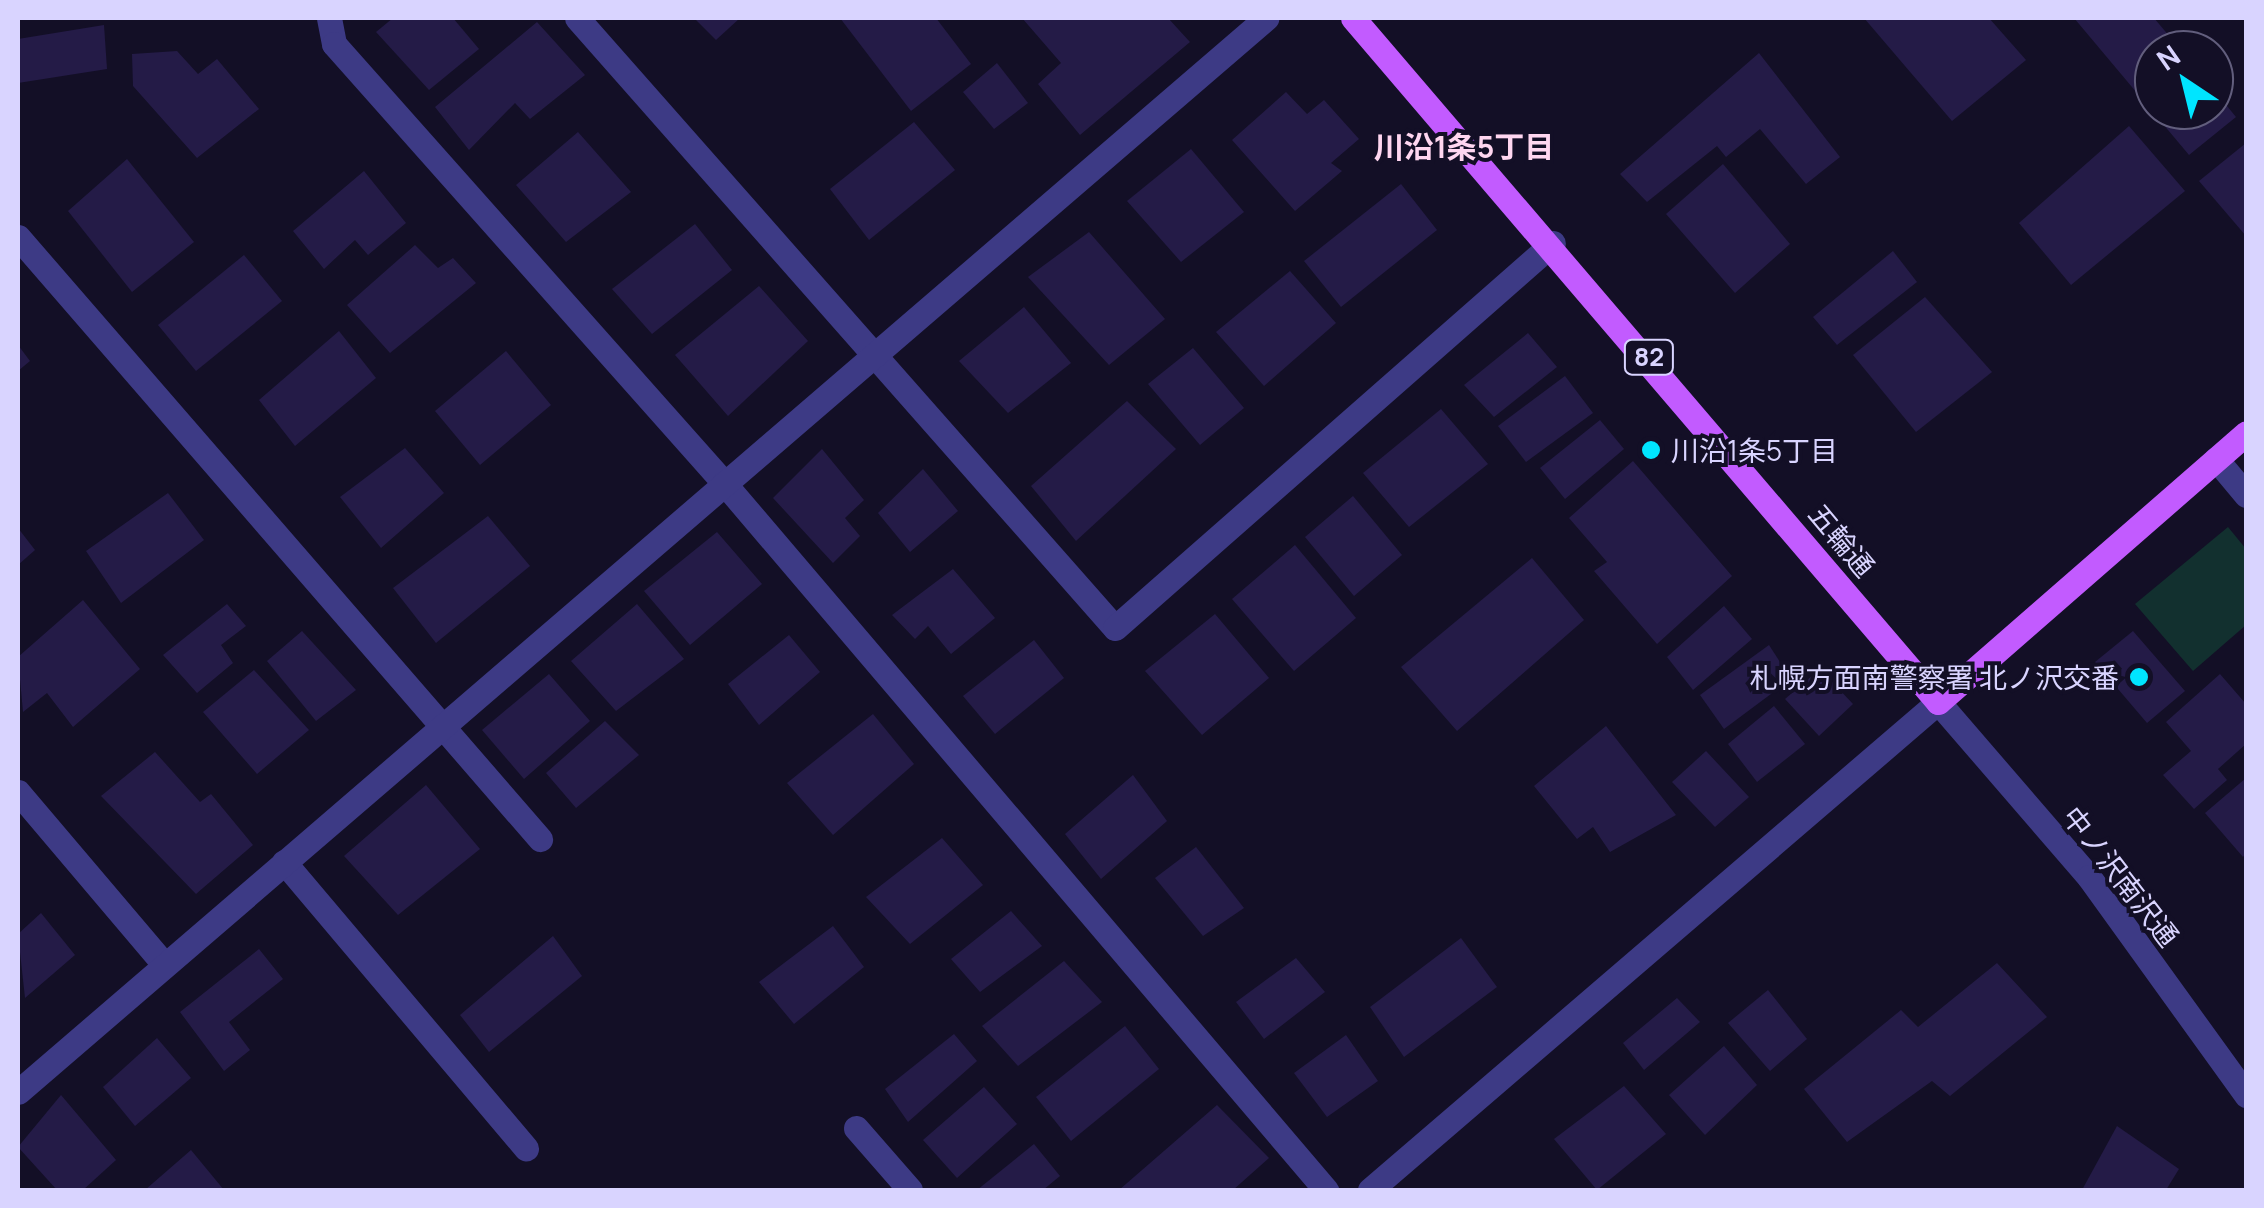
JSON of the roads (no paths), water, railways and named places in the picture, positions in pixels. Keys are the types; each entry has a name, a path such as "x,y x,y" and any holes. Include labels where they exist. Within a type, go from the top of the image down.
{"main road":[{"name":"五輪通","path":"1353,18 1553,243 1938,702"},
{"path":"1938,702 2246,433"}],"street":[{"path":"329,18 334,44 724,483 1326,1190"},
{"path":"577,18 1115,628 1553,243"},
{"path":"18,1092 1266,18"},
{"path":"18,236 540,839"},
{"path":"2216,459 2246,495"},
{"path":"1370,1190 1938,702"},
{"name":"中ノ沢南沢通","path":"1938,702 2088,877 2246,1095"},
{"path":"18,792 164,964"},
{"path":"284,862 526,1148"},
{"path":"856,1128 910,1190"}],"place":[{"name":"川沿1条5丁目","path":"1651,450"},
{"name":"札幌方面南警察署 北ノ沢交番","path":"2139,677"}],"district":[{"name":"川沿1条5丁目","path":"1464,147"}]}
